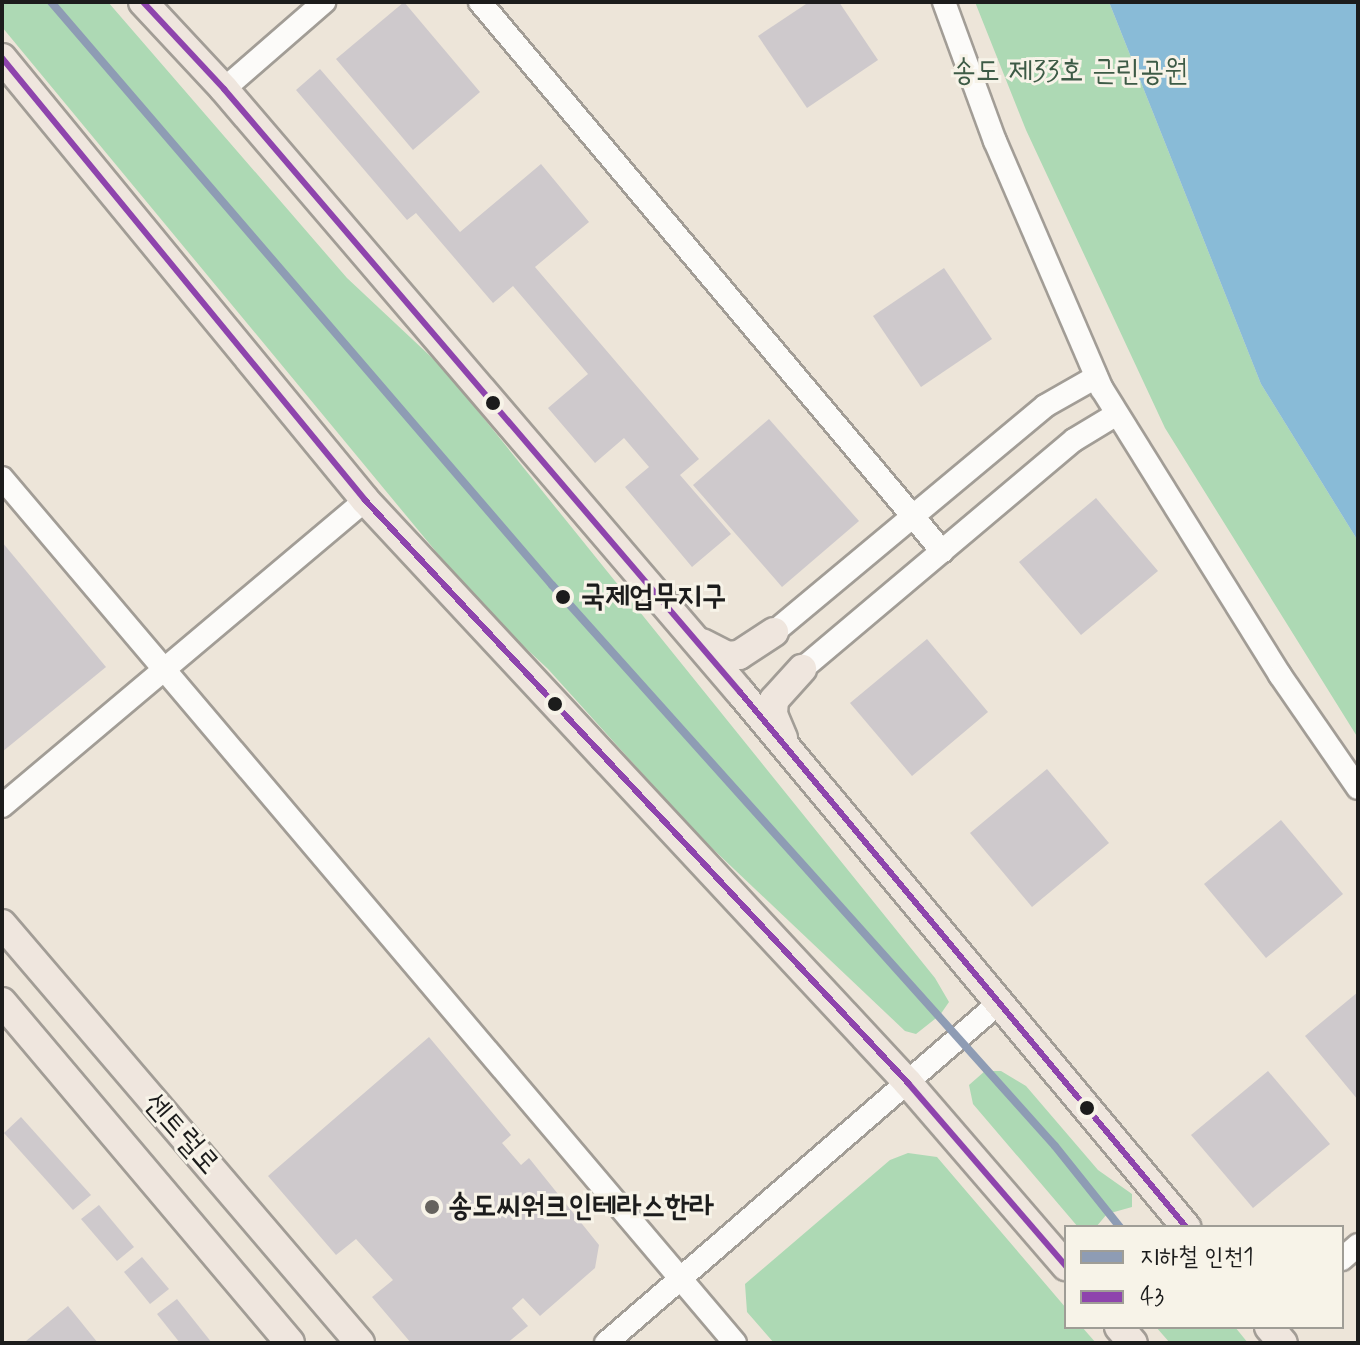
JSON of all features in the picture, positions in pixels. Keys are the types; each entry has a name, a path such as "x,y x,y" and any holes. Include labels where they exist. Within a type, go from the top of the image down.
{"main road":[{"path":"143,2 224,89 692,636 1184,1225"},
{"path":"2,58 365,500 908,1083 1064,1264"},
{"path":"692,636 727,656 750,651 774,632"},
{"path":"791,753 777,727 774,700 802,669"},
{"name":"센트럴로","path":"2,924 360,1343"},
{"name":"센트럴로","path":"2,1002 290,1343"}],"street":[{"path":"224,89 324,2"},
{"path":"480,2 942,551"},
{"path":"944,2 995,141 1096,377 1280,675 1358,788"},
{"path":"774,632 911,514 1045,406 1096,377"},
{"path":"802,669 1074,440 1117,414"},
{"path":"2,478 735,1343"},
{"path":"2,806 365,500"},
{"path":"606,1343 1000,1002"}],"green space":[{"path":"2,2 108,2 347,278 444,369 935,978 949,1002 940,1015 916,1034 905,1031 696,833 548,669 481,606 2,27"},
{"name":"송도 제33호 근린공원","path":"975,2 1109,2 1261,384 1358,541 1358,738 1165,428 1026,130"},
{"path":"985,1071 1001,1071 1026,1086 1098,1170 1132,1194 1132,1207 1107,1214 1098,1225 1076,1225 973,1104 969,1085"},
{"path":"908,1153 937,1157 1064,1306 1064,1329 1084,1329 1096,1343 774,1343 747,1312 745,1284 890,1160"},
{"path":"1158,1329 1237,1329 1248,1343 1170,1343"}],"water":[{"path":"1109,2 1358,2 1358,541 1261,384"}],"building":[{"path":"404,2 480,92 413,150 336,59"},
{"path":"809,2 839,2 878,60 807,108 758,36"},
{"path":"320,69 460,232 541,164 589,222 535,267 699,459 680,475 731,534 692,567 625,487 649,467 624,438 595,463 548,408 588,374 513,286 493,303 416,213 407,220 296,90"},
{"path":"944,268 992,339 921,387 873,316"},
{"path":"769,419 859,521 782,587 693,485"},
{"path":"1096,498 1158,571 1081,635 1019,562"},
{"path":"2,542 106,667 2,752"},
{"path":"927,639 988,712 912,776 850,703"},
{"path":"1047,769 1109,843 1032,907 970,833"},
{"path":"1281,820 1343,894 1266,958 1204,884"},
{"path":"1358,992 1358,1100 1305,1036"},
{"name":"송도씨워크인테라스한라","path":"429,1037 511,1135 502,1143 521,1165 529,1158 599,1245 595,1268 540,1316 523,1298 512,1308 528,1326 507,1343 411,1343 372,1297 393,1280 356,1239 336,1255 268,1176"},
{"path":"1268,1071 1330,1144 1253,1208 1191,1135"},
{"path":"21,1117 91,1195 73,1210 4,1133"},
{"path":"99,1205 134,1247 117,1261 81,1219"},
{"path":"142,1257 169,1289 150,1304 124,1272"},
{"path":"177,1299 212,1343 180,1343 157,1314"},
{"path":"68,1306 98,1343 27,1343 26,1341"}],"metro line":[{"name":"인천1","path":"51,2 552,585 1055,1146 1118,1225"}],"transit line":[{"name":"43","path":"143,2 224,89 740,692 1184,1225"},
{"name":"43","path":"2,58 365,500 908,1083 1064,1264"}],"place":[{"name":"국제업무지구","path":"563,597"},
{"name":"송도씨워크인테라스한라","path":"432,1207"}]}
